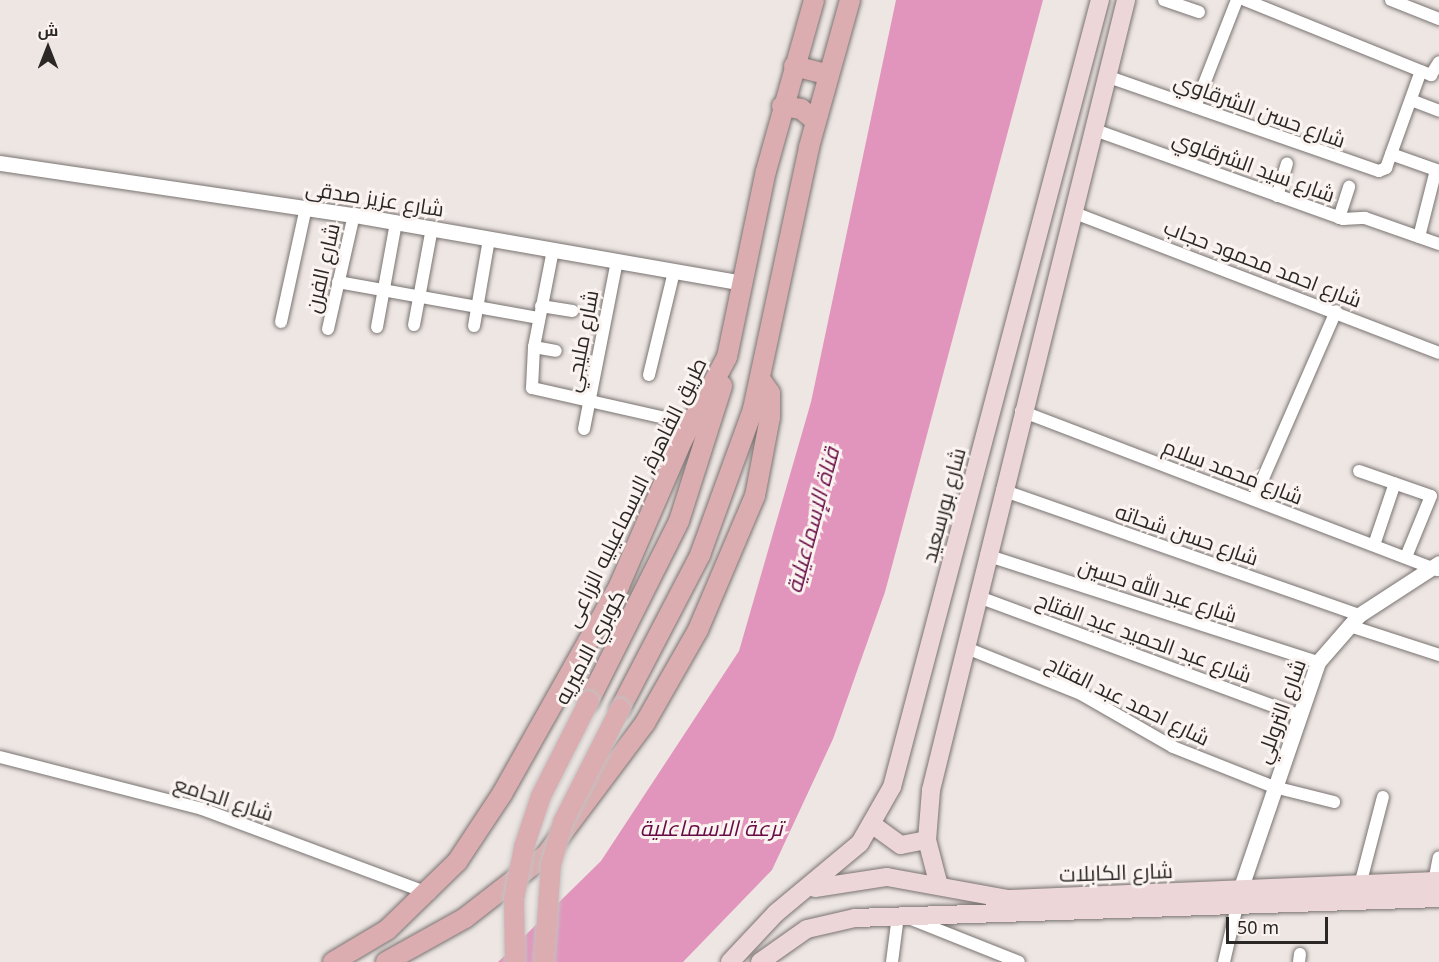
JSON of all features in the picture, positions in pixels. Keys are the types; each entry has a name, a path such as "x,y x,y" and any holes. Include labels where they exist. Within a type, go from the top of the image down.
{"main road":[{"name":"طريق القاهرة, الاسماعيليه الزراعى","path":"333,962 371,941 430,894 502,795 593,635 692,424 727,357 782,106 814,0"},
{"path":"544,962 551,866 562,822 700,555 761,380 816,121 850,0"},
{"name":"شارع بورسعيد","path":"730,962 800,895 843,861 873,825 898,769 1100,0"},
{"path":"939,886 927,840 931,790 1021,411 1126,0"},
{"path":"794,66 829,75"},
{"path":"782,106 801,109 816,121"},
{"name":"كوبري الاميريه","path":"515,962 514,899 524,847 541,796 679,521 711,432 727,357"},
{"path":"386,962 465,918 546,855 585,809 678,666 758,488 771,401 761,380"},
{"path":"873,825 901,845 927,840"},
{"name":"شارع الكابلات","path":"800,895 869,877 939,886 1008,899 1238,898 1360,885 1437,887"},
{"name":"شارع الكابلات","path":"760,962 807,928 901,916 1437,887"}],"street":[{"path":"1164,0 1199,12"},
{"path":"1195,107 1237,0"},
{"path":"1391,0 1439,19"},
{"path":"1248,3 1421,71 1437,68"},
{"path":"1419,237 1438,171 1391,154 1421,71"},
{"name":"شارع حسن الشرقاوي","path":"1106,76 1374,171 1385,169 1391,154"},
{"path":"1411,100 1439,111"},
{"name":"شارع سيد الشرقاوي","path":"1092,129 1339,218 1365,218 1439,243"},
{"name":"شارع عزيز صدقى","path":"0,163 306,207 742,283"},
{"path":"1277,195 1287,163"},
{"path":"1339,218 1349,187"},
{"path":"281,322 306,207"},
{"name":"شارع احمد محمود حجاب","path":"1072,212 1336,311 1439,353"},
{"name":"شارع الفرن","path":"328,329 354,215"},
{"path":"377,327 396,222"},
{"path":"414,326 432,228"},
{"path":"474,326 489,239"},
{"path":"553,250 540,312 529,384 537,390 692,424"},
{"name":"شارع مليجي","path":"584,429 617,261"},
{"path":"649,375 674,272"},
{"path":"338,282 477,307 540,312 573,311"},
{"path":"1254,499 1336,311"},
{"path":"534,347 556,351"},
{"name":"شارع محمد سلام","path":"1021,411 1436,567"},
{"path":"1359,471 1431,496 1406,557"},
{"path":"1374,545 1395,483"},
{"name":"شارع حسن شحاته","path":"1002,490 1354,620 1439,655"},
{"name":"شارع عبد الله حسين","path":"986,555 1318,662"},
{"name":"شارع التروللي","path":"1224,962 1238,898 1298,715 1318,662 1354,620 1436,567"},
{"name":"شارع عبد الحميد عبد الفتاح","path":"976,597 1298,715"},
{"name":"شارع احمد عبد الفتاح","path":"964,647 1081,694 1173,747 1274,787 1334,802"},
{"name":"شارع الجامع","path":"0,757 202,809 430,894"},
{"path":"1360,885 1383,797"},
{"path":"1437,887 1439,857"},
{"path":"892,962 901,916 1019,962"}],"water":[{"name":"ترعة الاسماعلية","path":"896,0 1043,0 885,592 833,739 772,870 683,962 498,962 601,861 739,651 811,402"}],"water label":[{"name":"قناة الإسماعيلية","path":"812,520"}]}
